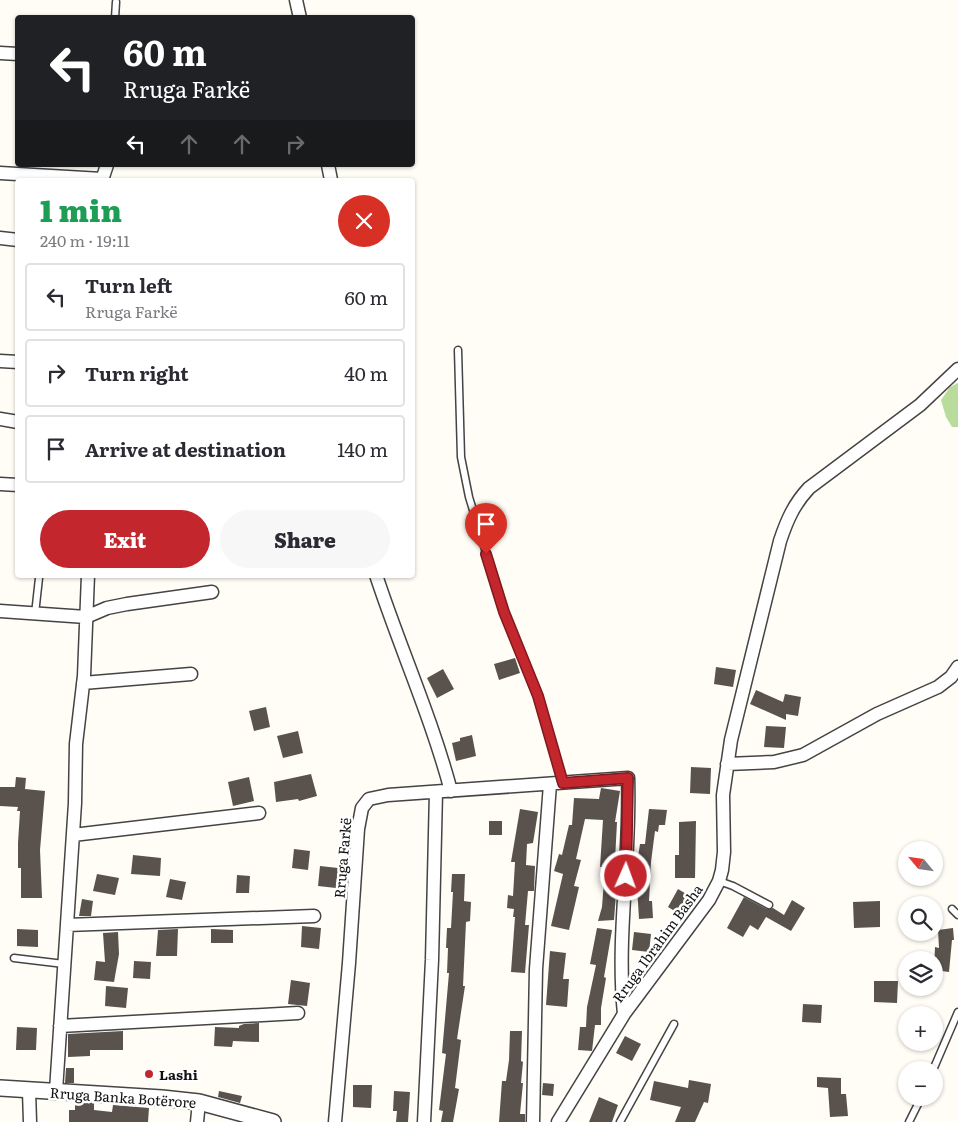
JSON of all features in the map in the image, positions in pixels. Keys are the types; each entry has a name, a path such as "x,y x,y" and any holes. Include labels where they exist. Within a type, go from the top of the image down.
{"street":[{"path":"296,0 299,15"},
{"path":"0,53 15,54"},
{"path":"0,173 85,178"},
{"path":"0,238 15,240"},
{"path":"0,361 15,362"},
{"name":"Rruga Ibrahim Basha","path":"558,1122 624,1014 710,900 719,881 724,852 723,795 727,764 780,541 797,502 825,474 920,405 958,369"},
{"path":"0,419 15,422"},
{"path":"0,484 15,486"},
{"path":"56,1091 73,835 76,744 83,683 88,578"},
{"path":"377,578 402,650 429,715 451,791"},
{"path":"0,610 86,618 107,608 212,592"},
{"path":"727,764 774,762 803,755 877,714 938,687 958,667"},
{"path":"83,683 191,674"},
{"name":"Rruga Farkë","path":"335,1122 349,963 355,861 362,808 368,799 376,796 628,778 628,840 620,980 624,1014"},
{"path":"533,1122 532,1062 536,970 557,784"},
{"path":"424,1122 432,960 436,792"},
{"path":"73,835 260,813"},
{"path":"67,925 314,916"},
{"path":"60,1026 298,1014"},
{"name":"Rruga Banka Botërore","path":"0,1088 29,1091 124,1094 199,1102 273,1122"},
{"path":"29,1091 30,1122"},
{"path":"197,1122 199,1102"}],"lane":[{"path":"115,15 116,2"},
{"path":"458,350 461,457 469,497 504,612 538,696 557,784"},
{"path":"35,614 39,578"},
{"path":"719,881 733,886 769,905"},
{"path":"952,908 958,915"},
{"path":"14,958 65,964"},
{"path":"937,1061 958,1012"},
{"path":"620,1122 674,1024"},
{"path":"909,1122 917,1106"}],"green space":[{"path":"958,383 958,427 952,427 946,417 941,400 950,387"}],"building":[{"path":"515,658 520,673 499,680 494,664"},
{"path":"716,667 736,670 733,687 714,684"},
{"path":"443,669 454,689 437,698 427,678"},
{"path":"756,690 783,702 785,694 801,697 798,716 786,714 786,720 750,704"},
{"path":"266,707 270,727 254,731 249,711"},
{"path":"766,726 786,727 784,748 764,747"},
{"path":"298,731 303,753 283,758 277,736"},
{"path":"472,735 476,756 456,761 452,743 460,741 460,738"},
{"path":"691,767 711,768 710,794 690,793"},
{"path":"311,774 317,796 299,801 298,799 276,802 274,782"},
{"path":"16,777 26,778 25,789 45,791 40,850 42,898 21,898 21,868 18,868 20,811 17,811 18,807 0,806 0,787 15,787"},
{"path":"249,777 254,801 233,806 228,782"},
{"path":"601,788 620,791 615,822 617,822 614,879 617,880 614,920 598,921 602,907 605,867 600,867 603,820 585,819 576,859 581,860 574,886 579,887 569,930 551,926 563,874 554,871 559,854 562,855 569,825 572,825 574,798 599,799"},
{"path":"520,809 538,812 533,843 527,844 526,865 535,866 534,891 528,891 525,925 529,925 525,973 511,972 515,917 513,917 514,909 507,908 508,895 513,896 515,862 511,862"},
{"path":"649,809 667,810 665,825 659,825 658,832 655,831 649,901 652,901 653,918 639,919 636,870 640,844 645,844"},
{"path":"489,821 502,821 502,835 489,835"},
{"path":"696,821 695,878 675,878 675,855 679,855 679,822"},
{"path":"294,849 310,851 308,870 292,868"},
{"path":"133,855 161,858 160,876 131,874"},
{"path":"320,866 338,868 336,888 318,886"},
{"path":"97,874 119,878 115,895 93,891"},
{"path":"452,874 465,874 464,901 471,902 470,921 466,922 463,986 465,986 457,1039 461,1040 455,1088 459,1089 453,1122 441,1122 443,1111 439,1110 446,1054 442,1053 449,973 447,973 448,948 446,948 447,928 451,928"},
{"path":"237,875 250,876 249,893 236,893"},
{"path":"170,879 186,882 182,900 166,897"},
{"path":"678,889 693,898 683,916 668,907"},
{"path":"744,897 767,909 773,908 784,915 792,900 805,908 791,931 766,917 758,930 750,925 743,937 727,928"},
{"path":"82,899 93,901 91,916 79,916"},
{"path":"880,901 880,927 854,928 853,902"},
{"path":"302,926 321,928 319,949 301,947"},
{"path":"597,928 612,930 604,977 606,978 601,1008 601,1025 595,1025 592,1051 578,1050 580,1027 586,1027 587,1007 596,965 590,964"},
{"path":"953,928 954,940 952,940 949,972 943,971 943,951 935,951 935,947 939,948 939,941 943,941 943,929"},
{"path":"17,929 38,930 38,947 17,946"},
{"path":"178,929 177,956 156,956 158,930"},
{"path":"211,929 233,930 233,943 211,943"},
{"path":"118,932 119,954 114,982 94,980 96,961 105,962 103,933"},
{"path":"634,932 651,934 649,952 632,950"},
{"path":"550,951 566,953 563,979 569,979 567,1007 546,1005"},
{"path":"134,961 151,962 150,979 133,978"},
{"path":"291,980 310,983 307,1006 288,1004"},
{"path":"874,981 898,981 897,1003 874,1002"},
{"path":"106,986 128,988 126,1008 105,1006"},
{"path":"803,1004 822,1005 821,1023 802,1022"},
{"path":"259,1023 259,1042 233,1041 232,1047 214,1046 215,1027 239,1028 239,1026 244,1024"},
{"path":"17,1027 37,1028 36,1050 16,1050"},
{"path":"123,1031 123,1050 90,1050 90,1056 68,1057 68,1034"},
{"path":"510,1031 522,1031 521,1061 523,1062 521,1083 523,1083 520,1114 525,1114 525,1122 499,1122 502,1081 506,1081 509,1060"},
{"path":"625,1036 641,1044 632,1061 616,1053"},
{"path":"66,1068 74,1068 74,1083 65,1083"},
{"path":"817,1077 841,1078 841,1094 846,1094 848,1116 830,1117 828,1088 817,1087"},
{"path":"689,1080 711,1084 708,1103 704,1102 695,1122 675,1122 681,1107 650,1100 654,1081 688,1088"},
{"path":"543,1083 554,1084 553,1096 542,1095"},
{"path":"353,1085 372,1085 371,1108 353,1107"},
{"path":"219,1091 242,1096 240,1103 218,1097"},
{"path":"394,1091 410,1092 408,1122 396,1122 397,1111 393,1111"},
{"path":"599,1097 618,1105 612,1122 589,1122"},
{"path":"75,1102 94,1103 94,1110 112,1112 113,1105 149,1108 148,1122 69,1122 69,1110 75,1110"}],"place":[{"name":"Lashi","path":"149,1074"}],"route":[{"path":"486,554 504,612 538,696 559,763 563,783 628,778 629,803 626,876"}]}
